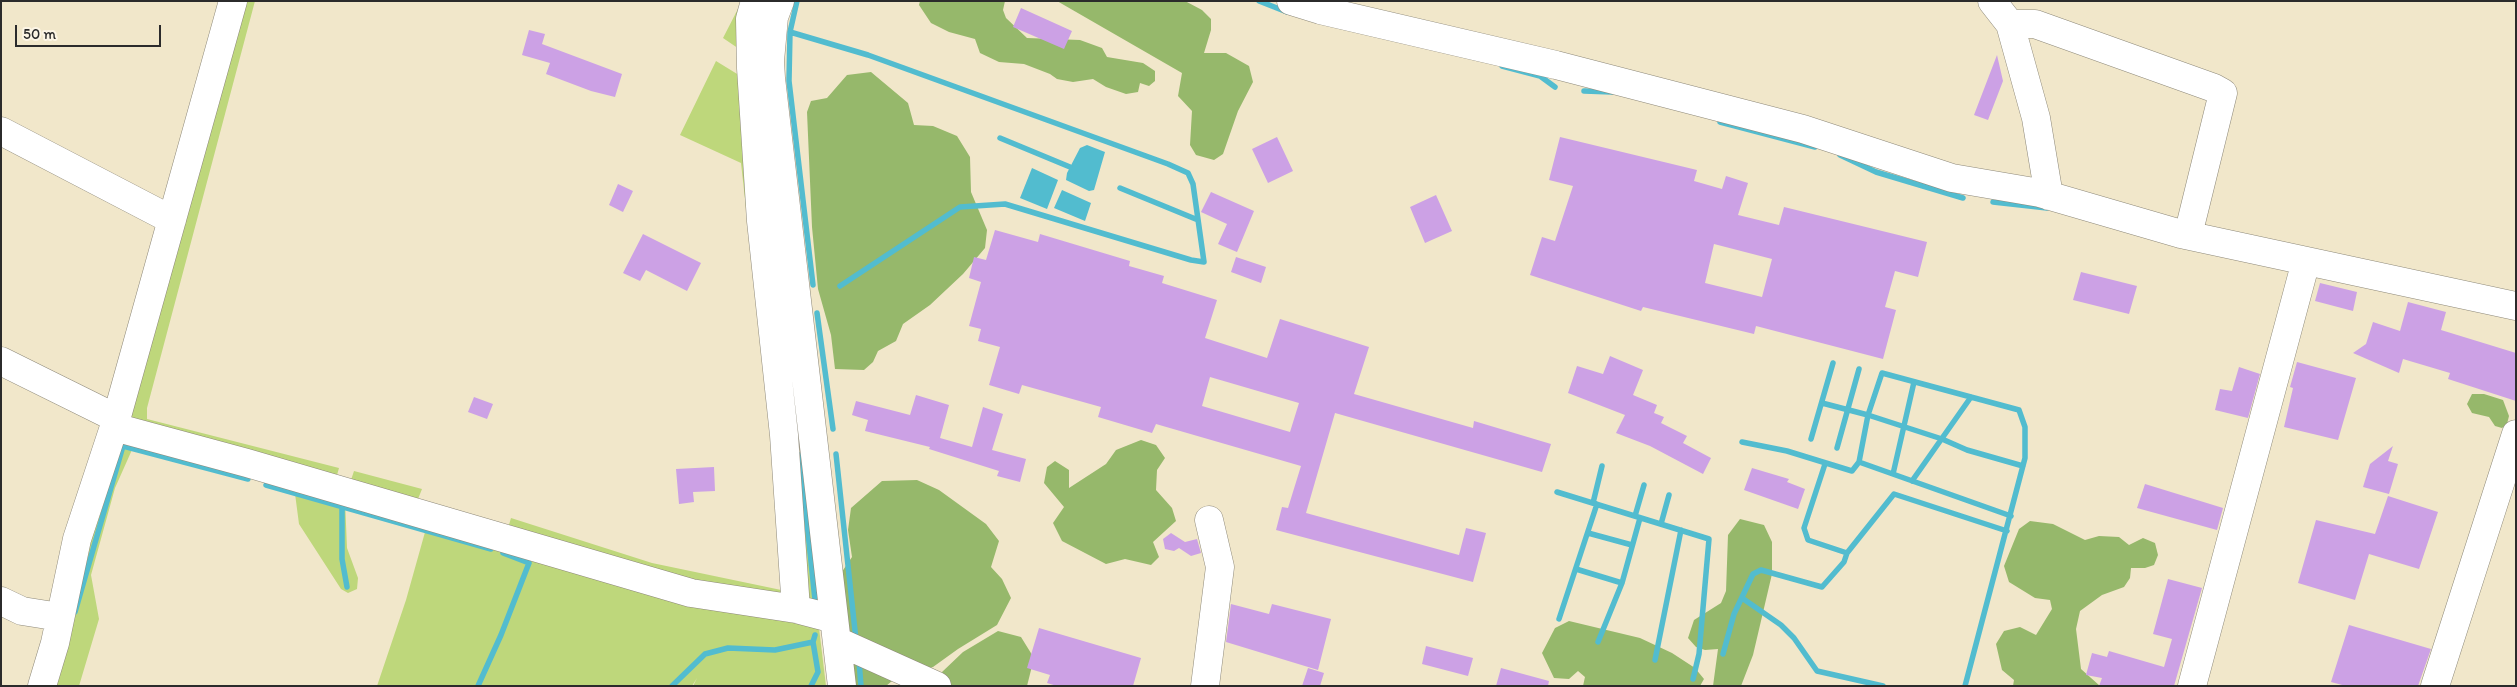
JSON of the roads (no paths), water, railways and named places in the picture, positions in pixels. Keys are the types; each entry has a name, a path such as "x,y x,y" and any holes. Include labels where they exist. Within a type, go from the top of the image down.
{"street":[{"path":"42,686 78,539 115,422 233,1"},
{"path":"755,1 750,19 751,68 761,221 785,445 796,609"},
{"path":"780,1 774,17 770,61 842,686"},
{"path":"1291,1 1357,19 1556,64 1803,129 1952,178 2049,196 2188,235 2516,306"},
{"path":"1992,1 2010,24 2036,118 2049,196"},
{"path":"2010,24 2035,24 2214,88 2223,93 2188,235"},
{"path":"1,132 172,220"},
{"path":"2192,686 2306,261"},
{"path":"1,361 115,422 257,466 691,593 796,609 937,686"},
{"path":"2435,686 2516,434"},
{"path":"1205,686 1220,567 1209,520"},
{"path":"1,601 22,612 60,617"}],"water":[{"path":"1087,145 1105,152 1094,190 1089,191 1066,180 1067,173 1080,148"},
{"path":"1032,168 1058,180 1047,209 1020,198"},
{"path":"1062,190 1091,203 1085,221 1054,208"}],"waterway":[{"path":"797,1 790,32 789,81 813,285"},
{"path":"1259,1 1287,12"},
{"path":"790,32 868,55 1168,164 1188,173 1193,184 1204,262 1191,260 1005,204 960,207 840,286"},
{"path":"1502,66 1540,76 1555,87"},
{"path":"1584,91 1612,92"},
{"path":"1720,122 1815,147"},
{"path":"1000,138 1070,167"},
{"path":"1840,155 1876,172 1963,198"},
{"path":"1120,188 1198,220"},
{"path":"1993,202 2047,208"},
{"path":"817,313 833,429"},
{"path":"1811,439 1833,363"},
{"path":"1837,448 1859,369"},
{"path":"1742,442 1787,451 1852,471 1859,462 1868,415 1882,373 2019,410 2025,427 2025,458 1965,686"},
{"path":"1893,474 1914,382"},
{"path":"1912,481 1971,397"},
{"path":"1822,403 1868,415 1942,439 1967,450 2023,466"},
{"path":"75,612 123,446 248,479"},
{"path":"836,454 856,640"},
{"path":"800,455 815,600"},
{"path":"1859,462 2011,516"},
{"path":"1723,654 1734,614 1753,574 1761,570 1822,587 1844,562 1847,553 1808,540 1804,528 1825,464"},
{"path":"1593,503 1602,466"},
{"path":"266,485 491,549"},
{"path":"1635,516 1644,485"},
{"path":"1557,492 1709,539 1699,654 1693,679"},
{"path":"1847,553 1894,494 2007,531"},
{"path":"1661,524 1669,495"},
{"path":"1559,619 1597,504"},
{"path":"342,506 342,559 347,587"},
{"path":"1598,642 1622,583 1640,518"},
{"path":"1655,660 1681,530"},
{"path":"1588,533 1632,545"},
{"path":"478,686 501,635 529,563 503,553"},
{"path":"1576,569 1622,583"},
{"path":"1742,598 1781,625 1794,638 1817,671 1883,686"},
{"path":"811,686 818,672 813,642 815,635"},
{"path":"672,686 705,654 728,648 775,650 813,642"},
{"path":"859,661 861,686"}]}
